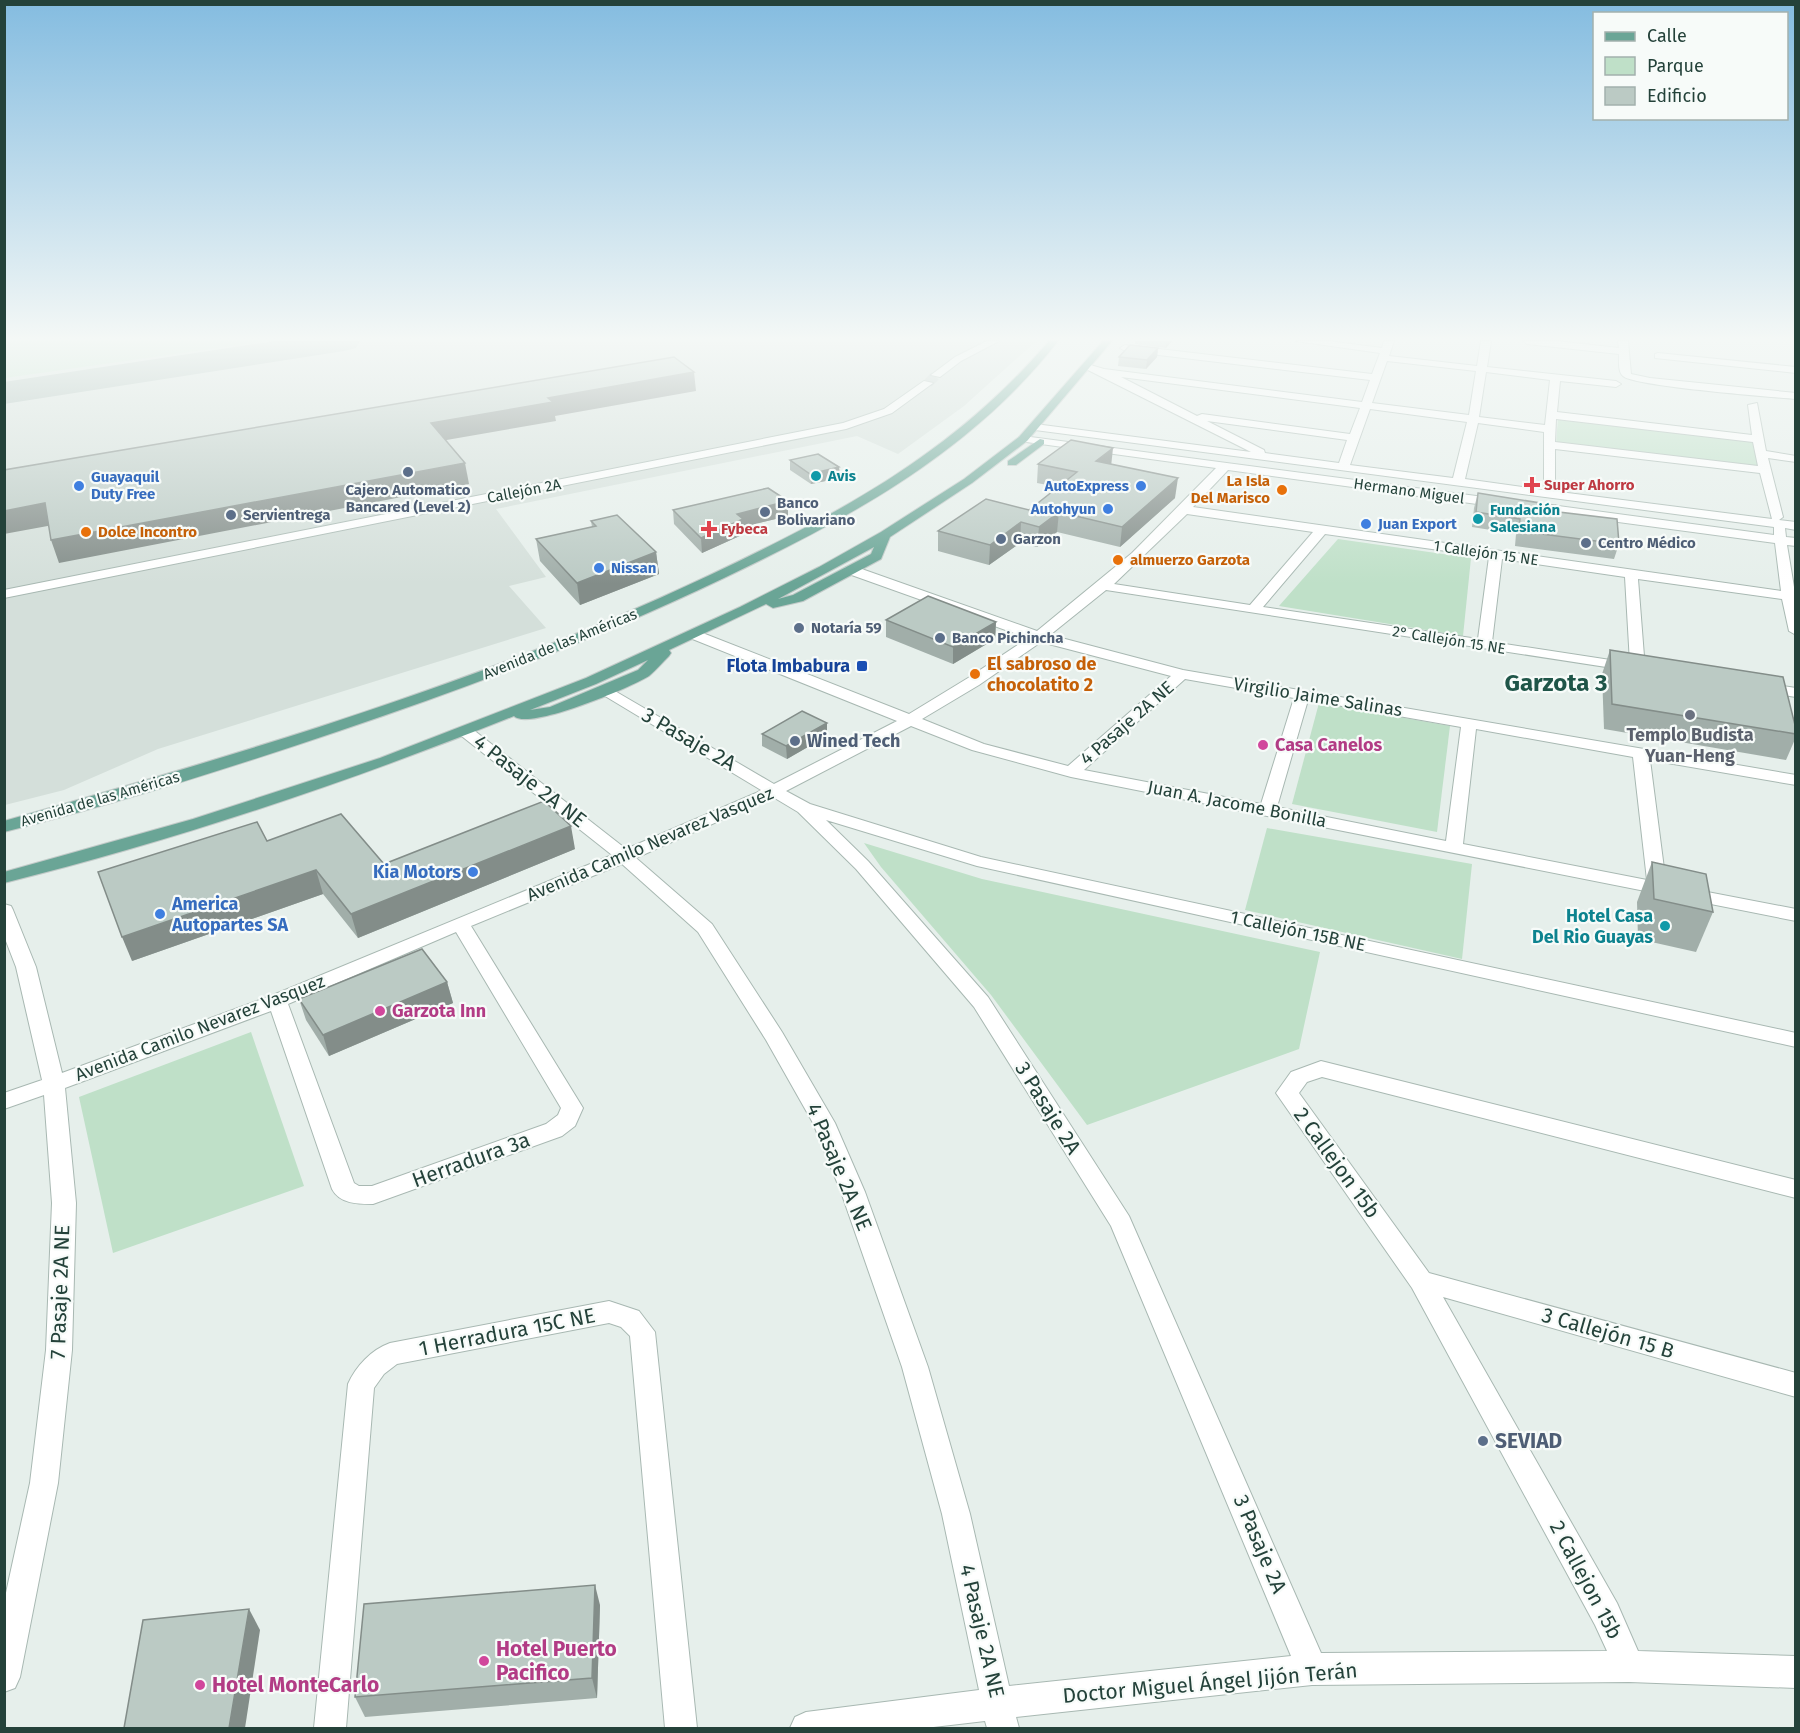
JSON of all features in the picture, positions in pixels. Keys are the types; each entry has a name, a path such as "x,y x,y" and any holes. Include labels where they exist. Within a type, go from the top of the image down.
{"main road":[{"name":"Avenida de las Américas","path":"4,827 123,793 356,720 480,676 619,621 746,563 847,510 928,459 975,422"},
{"path":"4,878 198,823 300,791 491,721 674,644 824,570 933,506 1023,439 1039,422"},
{"path":"933,506 954,504 1041,442"},
{"path":"745,610 798,598 851,570 876,556 885,535"},
{"path":"491,721 554,711 643,673 674,644"},
{"path":"4,815 159,773 223,762"},
{"path":"4,889 161,842 198,823"}],"street":[{"name":"Callejón 2A","path":"4,594 859,422"},
{"path":"1201,422 1275,459"},
{"path":"1237,422 1354,438"},
{"path":"1343,468 1360,422"},
{"path":"1458,483 1472,422"},
{"path":"1495,422 1550,429"},
{"path":"1549,488 1551,422"},
{"path":"1611,422 1759,439"},
{"path":"1756,422 1761,454 1778,520 1796,631"},
{"name":"Hermano Miguel","path":"1035,427 1458,483 1778,520 1796,526"},
{"name":"Hermano Miguel","path":"1023,439 1796,542"},
{"path":"1549,445 1766,470"},
{"path":"1761,454 1796,459"},
{"name":"Avenida Camilo Nevarez Vasquez","path":"4,1101 277,1001 625,857 777,790 909,721 1039,637 1103,586 1185,510 1224,466"},
{"name":"1 Callejón 15 NE","path":"1185,510 1631,574 1791,604"},
{"path":"1253,610 1322,530"},
{"path":"1484,645 1496,555"},
{"name":"Virgilio Jaime Salinas","path":"851,570 1039,637 1182,674 1796,780"},
{"name":"2° Callejón 15 NE","path":"1103,586 1644,670 1631,574"},
{"name":"Juan A. Jacome Bonilla","path":"695,634 978,747 1071,772 1796,915"},
{"name":"4 Pasaje 2A NE","path":"1071,772 1182,674"},
{"path":"1750,686 1796,693"},
{"name":"3 Pasaje 2A","path":"603,690 777,790 804,808 862,865 981,1002 1120,1223 1312,1669"},
{"path":"1268,810 1302,695"},
{"path":"1454,847 1469,722"},
{"name":"4 Pasaje 2A NE","path":"465,731 625,857 705,928 775,1037 824,1123 853,1192 915,1368 956,1514 1001,1716"},
{"path":"1641,753 1657,887"},
{"name":"1 Callejón 15B NE","path":"804,808 978,861 1796,1040"},
{"name":"7 Pasaje 2A NE","path":"4,910 26,967 54,1084 64,1203 59,1350 44,1483 4,1677"},
{"name":"Herradura 3a","path":"277,1001 344,1189 356,1195 373,1195 554,1130 567,1120 572,1108 460,924"},
{"name":"2 Callejon 15b","path":"1629,1666 1606,1614 1421,1281 1287,1093 1299,1077 1321,1069 1796,1189"},
{"name":"3 Callejón 15 B","path":"1421,1281 1796,1385"},
{"name":"1 Herradura 15C NE","path":"330,1728 362,1384 375,1366 390,1354 609,1312 630,1319 642,1332 681,1728"},
{"name":"Doctor Miguel Ángel Jijón Terán","path":"806,1728 1001,1716 1312,1669 1629,1666 1796,1672"}],"shaded area":[{"path":"5,422 942,422 898,454 857,436 496,509 546,577 509,586 546,628 158,749 64,790 5,805"}],"green space":[{"path":"1558,422 1599,422 1752,440 1764,470 1556,445"},
{"path":"1338,539 1471,558 1463,636 1279,606"},
{"path":"1319,703 1450,726 1437,832 1292,804"},
{"path":"1267,828 1472,864 1462,959 1245,910"},
{"path":"864,843 982,879 1320,952 1299,1049 1087,1125 991,995 881,867"},
{"path":"251,1032 304,1186 113,1253 79,1097"}],"building":[{"path":"289,422 438,422 431,423 465,463 51,540 45,503 4,511 4,470"},
{"path":"1071,440 1113,448 1096,461 1178,478 1122,527 1059,512 1039,527 1021,522 990,545 938,531 986,499 1029,510 1077,472 1038,464"},
{"path":"818,454 839,467 810,474 790,460"},
{"path":"768,488 788,501 737,514 743,519 701,538 673,510"},
{"path":"1478,493 1559,506 1559,512 1617,519 1619,544 1519,531 1520,519 1476,512"},
{"path":"617,515 656,552 577,583 536,539 596,526 591,521"},
{"path":"928,596 996,622 953,647 886,620"},
{"path":"1610,650 1783,677 1796,734 1612,704"},
{"path":"802,711 827,723 786,746 762,734"},
{"path":"544,801 571,826 351,914 316,870 122,937 98,872 257,822 267,841 341,814 384,864"},
{"path":"1652,862 1706,874 1713,912 1654,899"},
{"path":"422,949 447,982 323,1035 299,999"},
{"name":"Hotel Puerto Pacifico","path":"595,1585 592,1678 355,1697 364,1604"},
{"name":"Hotel MonteCarlo","path":"249,1609 229,1728 124,1728 143,1620"}],"place":[{"name":"Cajero Automatico Bancared (Level 2)","path":"408,472"},
{"name":"Avis","path":"816,476"},
{"name":"Super Ahorro","path":"1532,485"},
{"name":"Guayaquil Duty Free","path":"79,486"},
{"name":"AutoExpress","path":"1141,486"},
{"name":"La Isla Del Marisco","path":"1282,490"},
{"name":"Autohyun","path":"1108,509"},
{"name":"Banco Bolivariano","path":"765,512"},
{"name":"Servientrega","path":"231,515"},
{"name":"Fundación Salesiana","path":"1478,519"},
{"name":"Juan Export","path":"1366,524"},
{"name":"Fybeca","path":"709,529"},
{"name":"Dolce Incontro","path":"86,532"},
{"name":"Garzon","path":"1001,539"},
{"name":"Centro Médico","path":"1586,543"},
{"name":"almuerzo Garzota","path":"1118,560"},
{"name":"Nissan","path":"599,568"},
{"name":"Notaría 59","path":"799,628"},
{"name":"Banco Pichincha","path":"940,638"},
{"name":"Flota Imbabura","path":"862,666"},
{"name":"El sabroso de chocolatito 2","path":"975,674"},
{"name":"Templo Budista Yuan-Heng","path":"1690,715"},
{"name":"Wined Tech","path":"795,741"},
{"name":"Casa Canelos","path":"1263,745"},
{"name":"Kia Motors","path":"473,872"},
{"name":"America Autopartes SA","path":"160,914"},
{"name":"Hotel Casa Del Rio Guayas","path":"1665,926"},
{"name":"Garzota Inn","path":"380,1011"},
{"name":"SEVIAD","path":"1483,1441"},
{"name":"Hotel Puerto Pacifico","path":"484,1661"},
{"name":"Hotel MonteCarlo","path":"200,1685"}],"district":[{"name":"Garzota 3","path":"1556,683"}]}
